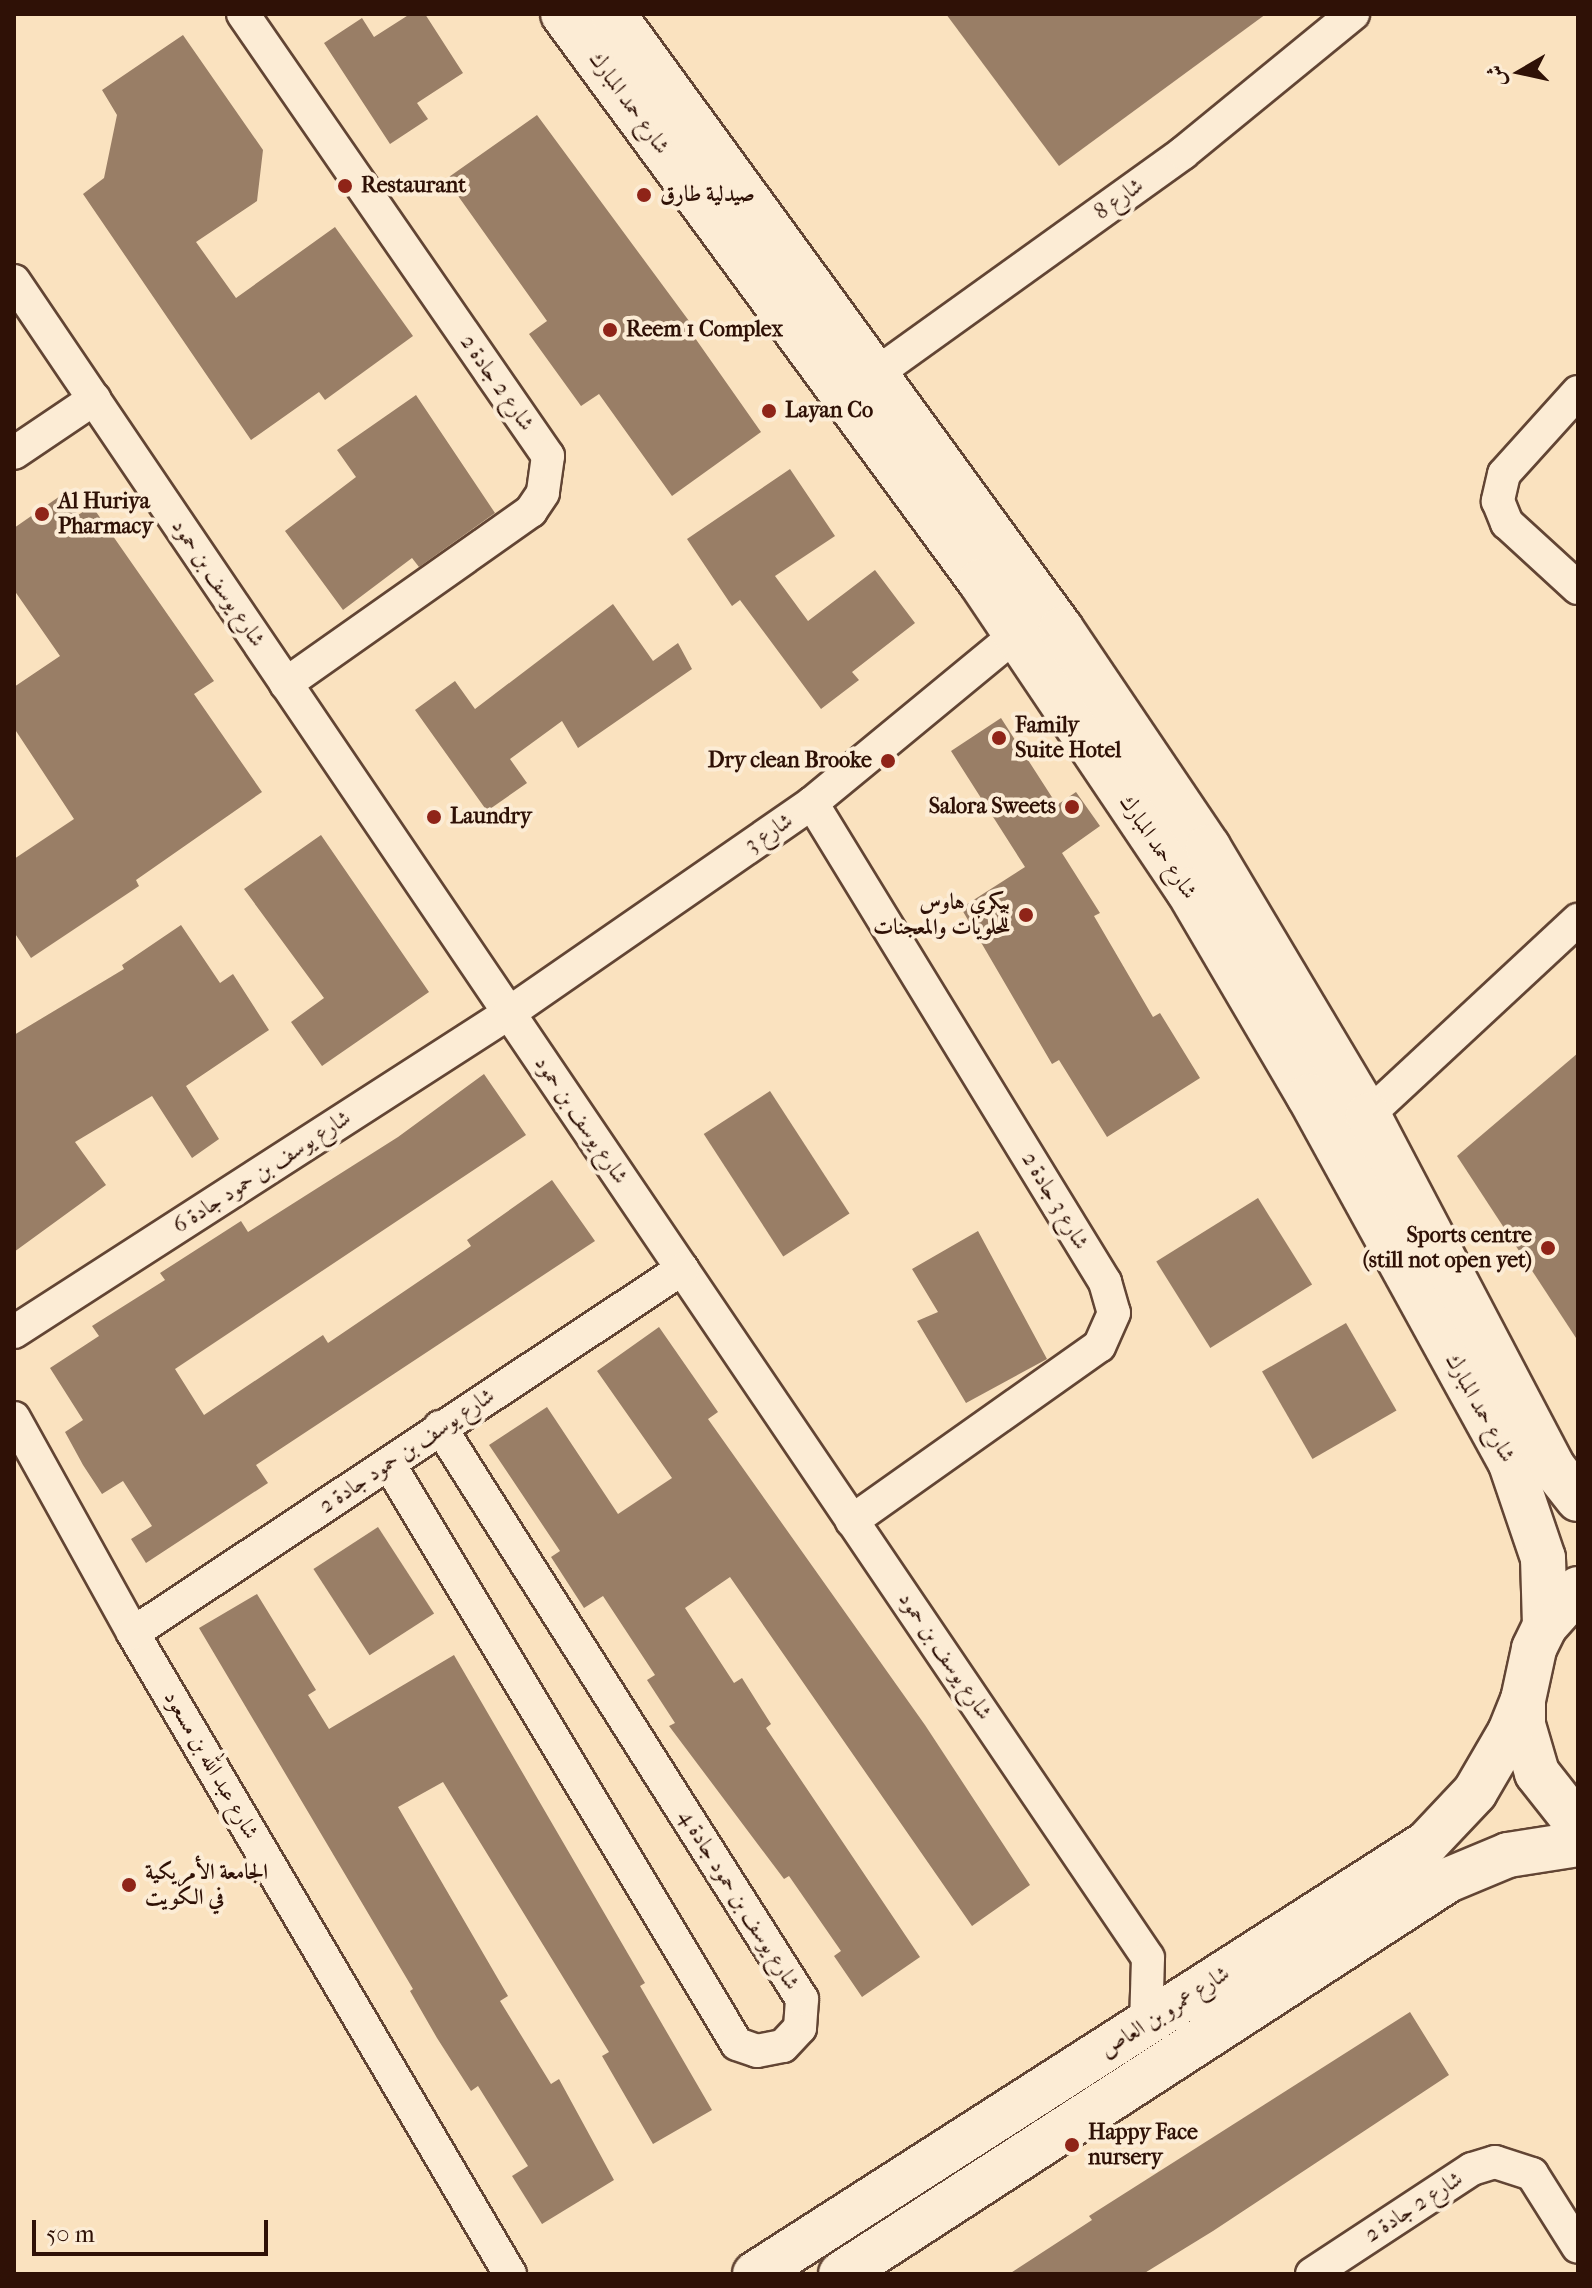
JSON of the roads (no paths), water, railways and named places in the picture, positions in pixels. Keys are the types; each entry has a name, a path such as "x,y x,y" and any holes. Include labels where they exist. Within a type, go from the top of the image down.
{"main road":[{"name":"شارع حمد المبارك","path":"563,14 1016,635 1188,890 1258,1006 1510,1461 1543,1558 1545,1626"},
{"name":"شارع حمد المبارك","path":"613,14 1061,629 1208,847 1368,1115 1546,1455 1578,1499"},
{"path":"1578,1589 1545,1626 1534,1649 1523,1700 1537,1773 1578,1825"},
{"name":"شارع عمرو بن العاص","path":"755,2274 1427,1843 1475,1792 1510,1732 1523,1700"},
{"name":"شارع عمرو بن العاص","path":"841,2274 888,2259 1448,1880 1508,1855 1578,1844"}],"street":[{"name":"شارع 2 جادة 2","path":"243,14 548,456 543,493 531,511 286,684"},
{"name":"شارع 8","path":"877,373 1183,153 1353,14"},
{"name":"شارع يوسف بن حمود","path":"14,281 1148,1958"},
{"path":"1578,392 1504,474 1498,501 1507,523 1578,588"},
{"path":"14,453 94,399"},
{"name":"شارع 3","path":"509,1013 812,803 1016,635"},
{"name":"شارع 3 جادة 2","path":"812,803 1105,1282 1114,1313 1099,1346 852,1521"},
{"path":"1368,1115 1578,920"},
{"name":"شارع يوسف بن حمود جادة 6","path":"14,1332 509,1013"},
{"name":"شارع يوسف بن حمود جادة 2","path":"133,1633 682,1269"},
{"name":"شارع عبد الله بن مسعود","path":"14,1418 133,1633 510,2274"},
{"name":"شارع يوسف بن حمود جادة 4","path":"389,1464 737,2044 757,2051 783,2046 800,2028 802,1999 440,1427"},
{"path":"1146,2024 1148,1958 1208,1985"},
{"name":"شارع 2 جادة 2","path":"1312,2274 1472,2169 1495,2162 1532,2174 1578,2247"}],"place":[{"name":"Restaurant","path":"345,186"},
{"name":"صيدلية طارق","path":"644,195"},
{"name":"Reem 1 Complex","path":"610,330"},
{"name":"Layan Co","path":"769,411"},
{"name":"Al Huriya Pharmacy","path":"42,514"},
{"name":"Family Suite Hotel","path":"999,738"},
{"name":"Dry clean Brooke","path":"888,761"},
{"name":"Salora Sweets","path":"1072,807"},
{"name":"Laundry","path":"434,817"},
{"name":"بيكري هاوس للحلويات والمعجنات","path":"1026,915"},
{"name":"Sports centre (still not open yet)","path":"1548,1248"},
{"name":"الجامعة الأمريكية في الكويت","path":"129,1885"},
{"name":"Happy Face nursery","path":"1072,2145"}]}
